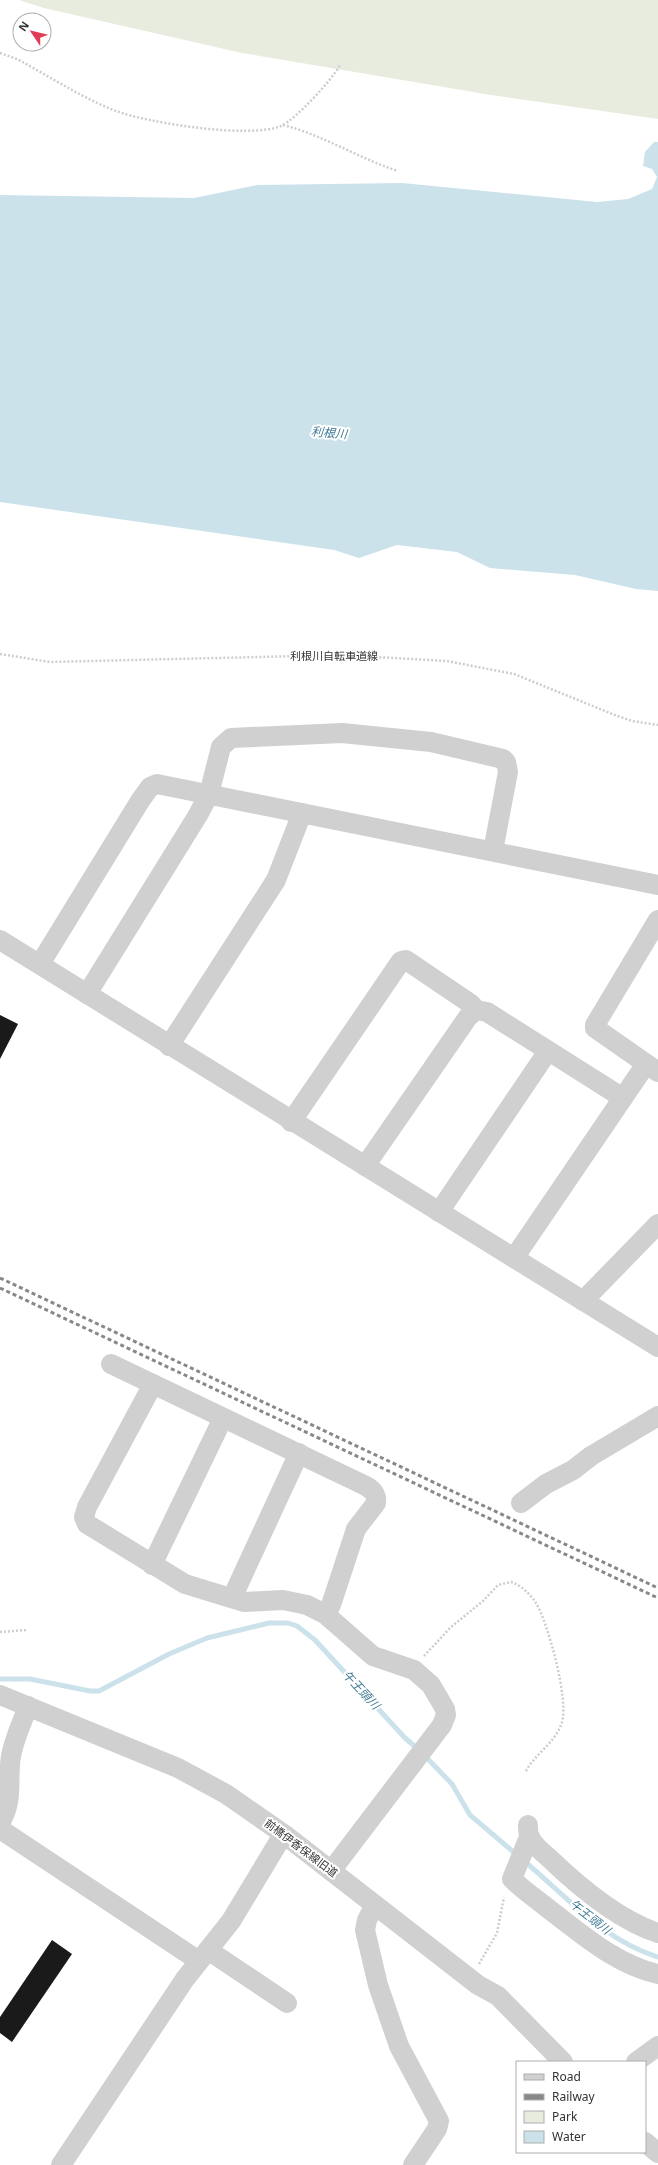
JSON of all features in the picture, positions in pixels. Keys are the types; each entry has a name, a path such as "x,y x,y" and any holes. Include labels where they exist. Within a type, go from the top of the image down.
{"street":[{"path":"87,994 209,794 221,747 231,738 238,736 342,733 431,742 497,757 506,762 508,772 493,851"},
{"path":"40,964 140,800 150,787 157,784 658,885"},
{"path":"169,1046 276,880 302,813"},
{"path":"514,1258 623,1098 652,1068 595,1028 595,1025 658,920"},
{"path":"0,940 291,1122 658,1347"},
{"path":"291,1122 402,960 406,960 413,964 471,1004 476,1010 487,1012 623,1098"},
{"path":"365,1166 468,1017 476,1010"},
{"path":"439,1212 548,1051"},
{"path":"583,1301 658,1224"},
{"path":"111,1364 370,1488 377,1499 376,1503 356,1529 330,1605 325,1614"},
{"path":"153,1384 87,1507 84,1517 87,1524 185,1584 244,1602 253,1603 266,1600 283,1600 307,1605 325,1614 373,1656 414,1670 437,1692 445,1708 446,1715 442,1725 331,1871"},
{"path":"520,1503 546,1484 573,1470 591,1456 658,1416"},
{"path":"152,1565 223,1418"},
{"path":"232,1598 299,1453"},
{"name":"前橋伊香保線旧道","path":"0,1695 194,1775 226,1794 285,1835 470,1977 498,1996 562,2061"},
{"path":"0,1822 6,1813 10,1794 11,1756 28,1706"},
{"path":"0,1829 203,1956 287,2003"},
{"path":"658,1933 632,1922 560,1869 529,1831 512,1878 566,1922 608,1952 631,1966 658,1974"},
{"path":"61,2165 203,1956 232,1921 278,1843 285,1835"},
{"path":"375,1905 367,1920 365,1930 378,1985 400,2046 439,2121 437,2129 413,2165"},
{"path":"637,2061 658,2046"},
{"path":"646,2143 658,2153"}],"path":[{"path":"0,53 17,59 116,111 144,120 241,132 269,129 282,125 307,104 335,74 340,65"},
{"path":"282,125 303,130 369,161 398,171"},
{"name":"利根川自転車道線","path":"0,654 50,662 335,655 447,661 514,674 615,715 632,721 658,725"},
{"path":"422,1658 451,1627 498,1585 511,1582 530,1594 537,1604 555,1658 562,1690 564,1716 555,1737 533,1761 525,1773"},
{"path":"0,1632 26,1630"},
{"path":"470,1977 497,1933 503,1900 512,1878"}],"green space":[{"path":"19,0 658,0 658,119 491,95 242,53 44,8"}],"water":[{"name":"利根川","path":"654,142 658,142 658,591 636,589 575,575 490,568 457,552 397,545 359,558 334,550 0,502 0,195 194,198 257,185 402,183 597,202 628,199 652,189 657,177 652,169 643,166 645,152"}],"building":[{"path":"0,1015 18,1024 0,1059"},
{"path":"52,1940 72,1954 12,2042 0,2033 0,2017"}],"waterway":[{"name":"午王頭川","path":"0,1679 30,1679 90,1691 99,1691 169,1654 207,1638 269,1623 288,1623 297,1626 315,1640 405,1738 418,1749"},
{"name":"午王頭川","path":"424,1755 452,1784 470,1815 517,1855"},
{"name":"午王頭川","path":"523,1860 586,1916 602,1928 620,1940 658,1957"}],"railway":[{"path":"0,1278 658,1588"},
{"path":"0,1288 658,1598"}]}
